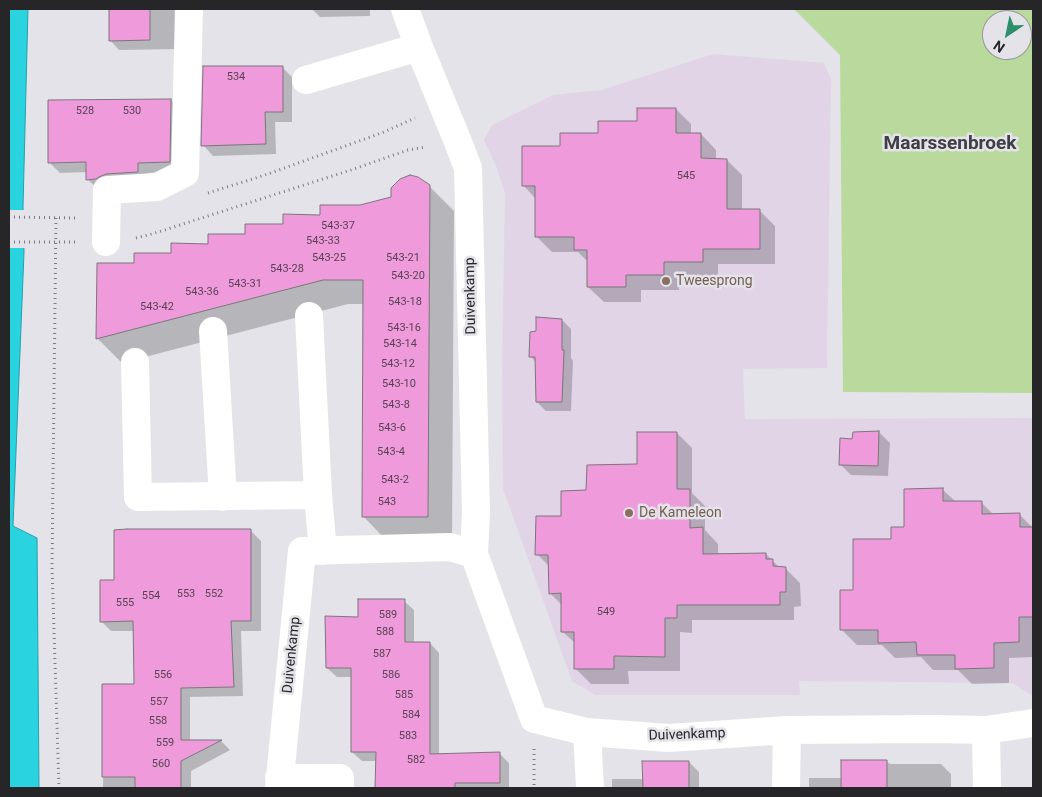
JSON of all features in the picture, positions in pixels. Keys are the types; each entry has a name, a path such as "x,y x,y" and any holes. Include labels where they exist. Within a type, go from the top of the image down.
{"street":[{"path":"106,230 108,190 158,187 185,173 189,9"},
{"name":"Duivenkamp","path":"405,9 468,168 476,502 474,554 534,719 587,732 669,738 787,730 986,730 1033,723"},
{"path":"306,80 419,47"},
{"path":"308,316 323,551"},
{"path":"213,331 223,496"},
{"path":"135,362 138,497 318,495"},
{"name":"Duivenkamp","path":"340,788 340,778 279,783 302,551 450,547 474,554"},
{"path":"786,788 787,730"},
{"path":"986,730 987,788"},
{"path":"587,732 590,788"}],"path":[{"path":"202,195 384,132 444,105"},
{"path":"9,217 56,218 106,230 119,242 152,234 408,150 458,142"},
{"path":"56,218 52,567 59,788"},
{"path":"9,242 55,242 106,230"},
{"path":"534,719 534,788"}],"shaded area":[{"path":"713,54 824,63 831,79 827,368 743,369 745,419 1033,418 1033,696 1012,683 799,681 800,695 595,695 572,681 503,489 502,370 505,194 497,168 484,140 492,125 553,95 602,90"}],"green space":[{"path":"794,9 1033,9 1033,393 843,392 840,55"}],"water":[{"path":"9,9 28,9 23,207 24,252 13,526 37,538 39,788 9,788"}],"pier":[{"path":"9,210 26,210 26,248 9,248"}],"building":[{"path":"109,9 150,9 150,40 109,41"},
{"path":"203,66 283,66 283,112 265,112 266,144 201,146"},
{"path":"171,99 170,162 138,163 138,172 106,174 96,179 86,180 86,162 48,163 48,100"},
{"path":"637,108 676,108 676,133 701,133 701,158 727,159 727,209 760,209 760,249 703,249 703,262 664,262 664,275 626,275 626,287 587,287 587,250 574,250 574,237 535,237 535,186 522,186 522,146 560,146 560,133 598,133 598,121 637,121"},
{"path":"410,175 418,177 430,185 428,517 362,517 363,280 323,280 96,339 97,263 134,263 134,253 171,253 171,243 208,244 208,234 245,234 245,224 283,224 283,214 320,215 320,205 360,205 391,197 391,188 400,179"},
{"path":"536,317 562,319 562,350 564,350 562,402 536,402 535,357 529,357 530,332 536,331"},
{"path":"879,431 878,466 839,465 840,438 852,439 853,432"},
{"path":"637,432 677,432 677,489 690,489 690,528 703,527 703,554 766,553 766,559 773,559 773,566 786,567 786,592 780,592 780,605 677,605 677,618 665,618 665,657 614,656 614,669 574,669 574,632 561,632 561,593 549,594 548,555 535,555 536,516 561,516 561,491 586,490 587,465 637,464"},
{"path":"943,488 943,501 982,501 982,514 1020,513 1020,527 1033,527 1033,617 1019,617 1019,642 994,643 994,668 955,669 955,655 917,655 916,642 878,643 878,630 840,630 840,590 853,590 853,539 891,539 891,527 904,527 904,489"},
{"path":"251,529 251,621 231,621 234,687 181,688 181,740 222,740 181,761 181,788 135,788 135,777 102,777 102,684 134,684 133,621 100,622 100,580 114,580 114,530"},
{"path":"358,599 405,599 405,642 430,642 430,754 500,752 500,783 455,783 455,788 375,788 376,752 351,752 351,668 326,668 325,616 358,617"},
{"path":"841,760 887,760 887,788 841,788"},
{"path":"642,761 689,761 689,788 643,788"}],"place":[{"name":"Tweesprong","path":"666,281"},
{"name":"De Kameleon","path":"629,513"}],"district":[{"name":"Maarssenbroek","path":"950,144"}]}
